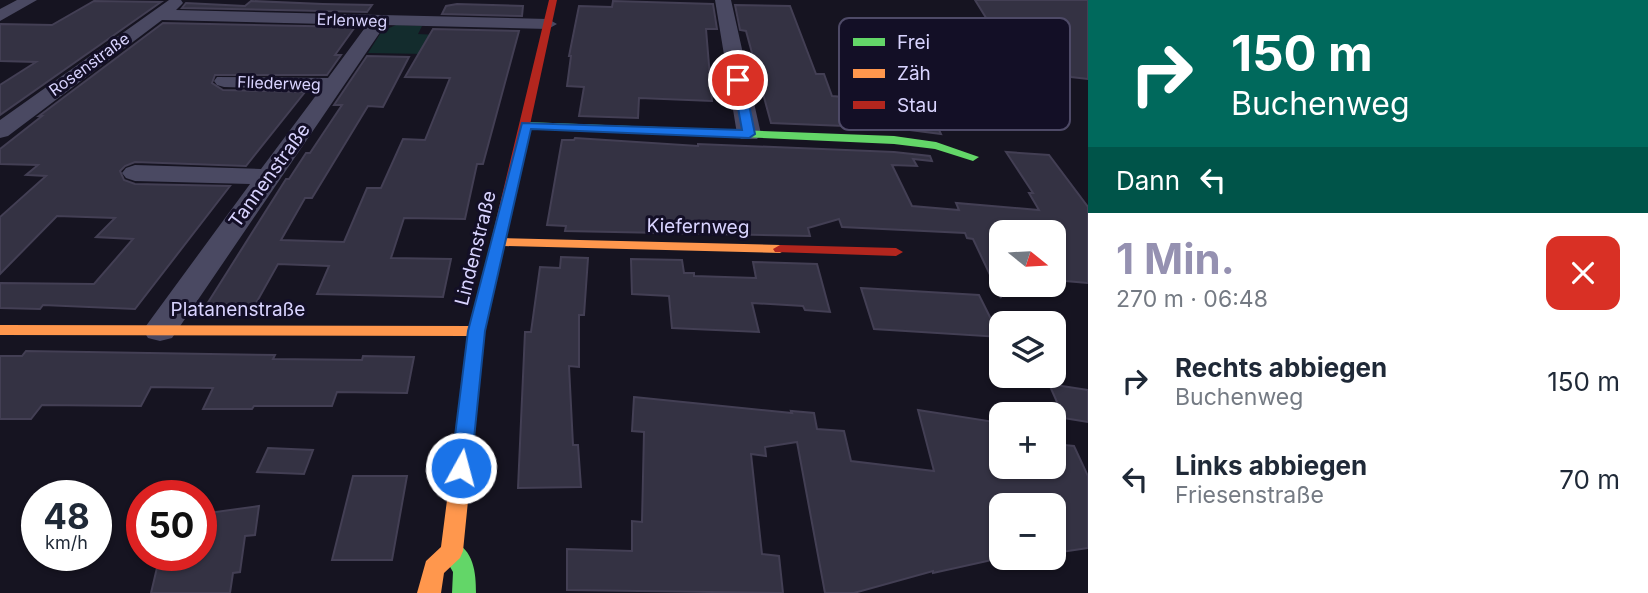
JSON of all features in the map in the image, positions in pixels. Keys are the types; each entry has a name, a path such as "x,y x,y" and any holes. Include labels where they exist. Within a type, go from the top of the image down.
{"street":[{"path":"0,16 29,0"},
{"name":"Rosenstraße","path":"0,131 179,0"},
{"name":"Lindenstraße","path":"464,593 465,570 452,551 477,331 553,0"},
{"path":"723,0 749,134"},
{"name":"Erlenweg","path":"157,15 548,24"},
{"name":"Tannenstraße","path":"160,330 379,21"},
{"name":"Fliederweg","path":"224,81 335,84"},
{"path":"526,125 912,142 973,157"},
{"path":"135,173 267,177"},
{"name":"Kiefernweg","path":"499,242 895,252"},
{"name":"Platanenstraße","path":"0,330 477,331"},
{"path":"429,593 434,568 452,551"}],"green space":[{"path":"396,25 422,26 418,34 438,35 427,54 368,53 382,31"}],"building":[{"path":"975,0 1088,0 1088,79 1070,75 1070,18 986,18"},
{"path":"94,1 161,2 0,115 0,85 36,62 0,61 0,24 52,25"},
{"path":"251,1 372,5 367,12 182,8 186,3 245,6"},
{"path":"613,1 713,4 717,29 706,29 712,101 639,98 638,118 579,116 584,87 567,86 569,56 579,6 612,7"},
{"path":"735,5 790,6 816,74 824,74 832,96 839,97 839,126 771,123 746,31 740,30"},
{"path":"446,6 523,6 522,16 442,14"},
{"path":"163,23 355,27 335,55 341,55 327,75 215,75 212,83 223,90 305,92 246,166 135,162 120,171 124,180 135,184 230,186 135,309 43,305 40,309 0,308 0,283 94,284 133,239 96,237 115,218 57,216 0,274 0,217 46,176 26,175 38,165 0,164 0,149 42,116 39,116"},
{"path":"433,29 519,31 483,164 477,164 465,219 404,218 391,258 451,259 443,297 317,294 329,266 278,264 255,305 207,304 286,179 289,179 306,153 310,153 342,105 334,105 367,56 409,57 383,107 368,106 312,198 305,198 281,240 344,242 367,188 381,188 403,139 425,140 450,78 405,77"},
{"path":"910,130 939,130 941,134"},
{"path":"562,140 894,152 930,156 932,161 913,159 917,166 892,165 912,206 959,210 956,203 1039,210 1029,193 1033,193 1006,152 1049,155 1088,207 1088,283 1066,281 1066,220 989,220 989,273 973,239 967,238 965,233 842,227 839,219 808,228 810,236 565,231 566,226 547,225"},
{"path":"561,257 588,258 584,315 579,315 579,367 569,366 573,445 578,445 581,487 518,488 525,332 531,332 540,267 560,268"},
{"path":"631,259 682,260 684,273 694,273 694,276 756,278 753,262 817,264 830,312 805,310 803,306 752,303 759,332 672,328 669,296 632,294"},
{"path":"861,288 979,295 989,315 989,336 874,329"},
{"path":"26,351 275,355 273,359 362,360 363,356 414,357 407,393 337,392 332,406 203,409 213,388 151,387 141,406 42,405 31,419 0,419 0,356 22,356"},
{"path":"1066,387 1088,390 1088,422 1066,418 1066,402 1057,402 1051,388"},
{"path":"634,397 814,413 817,429 844,431 851,461 934,471 918,410 989,421 989,479 1066,479 1066,445 1074,446 1088,476 1088,548 1066,551 1066,493 989,493 989,561 933,571 854,593 825,593 797,442 765,447 766,456 751,454 762,554 779,556 783,593 567,590 567,549 632,551 632,521 642,522 644,432 632,431"},
{"path":"268,448 313,450 304,474 257,472"},
{"path":"353,476 407,476 392,560 332,560"},
{"path":"259,506 255,535 245,536 240,572 233,573 230,593 151,593 156,571 217,571 217,512"}],"traffic: fast":[{"path":"526,125 894,140 936,146 973,157"},
{"path":"452,551 465,570 464,593"}],"traffic: slow":[{"path":"499,242 780,249"},
{"path":"429,593 434,568 452,551 477,331 497,245"},
{"path":"0,330 477,331"}],"traffic: jam":[{"path":"497,245 553,0"},
{"path":"780,249 896,252"}],"route":[{"path":"461,468 477,331 526,125 749,134 738,80"}]}
